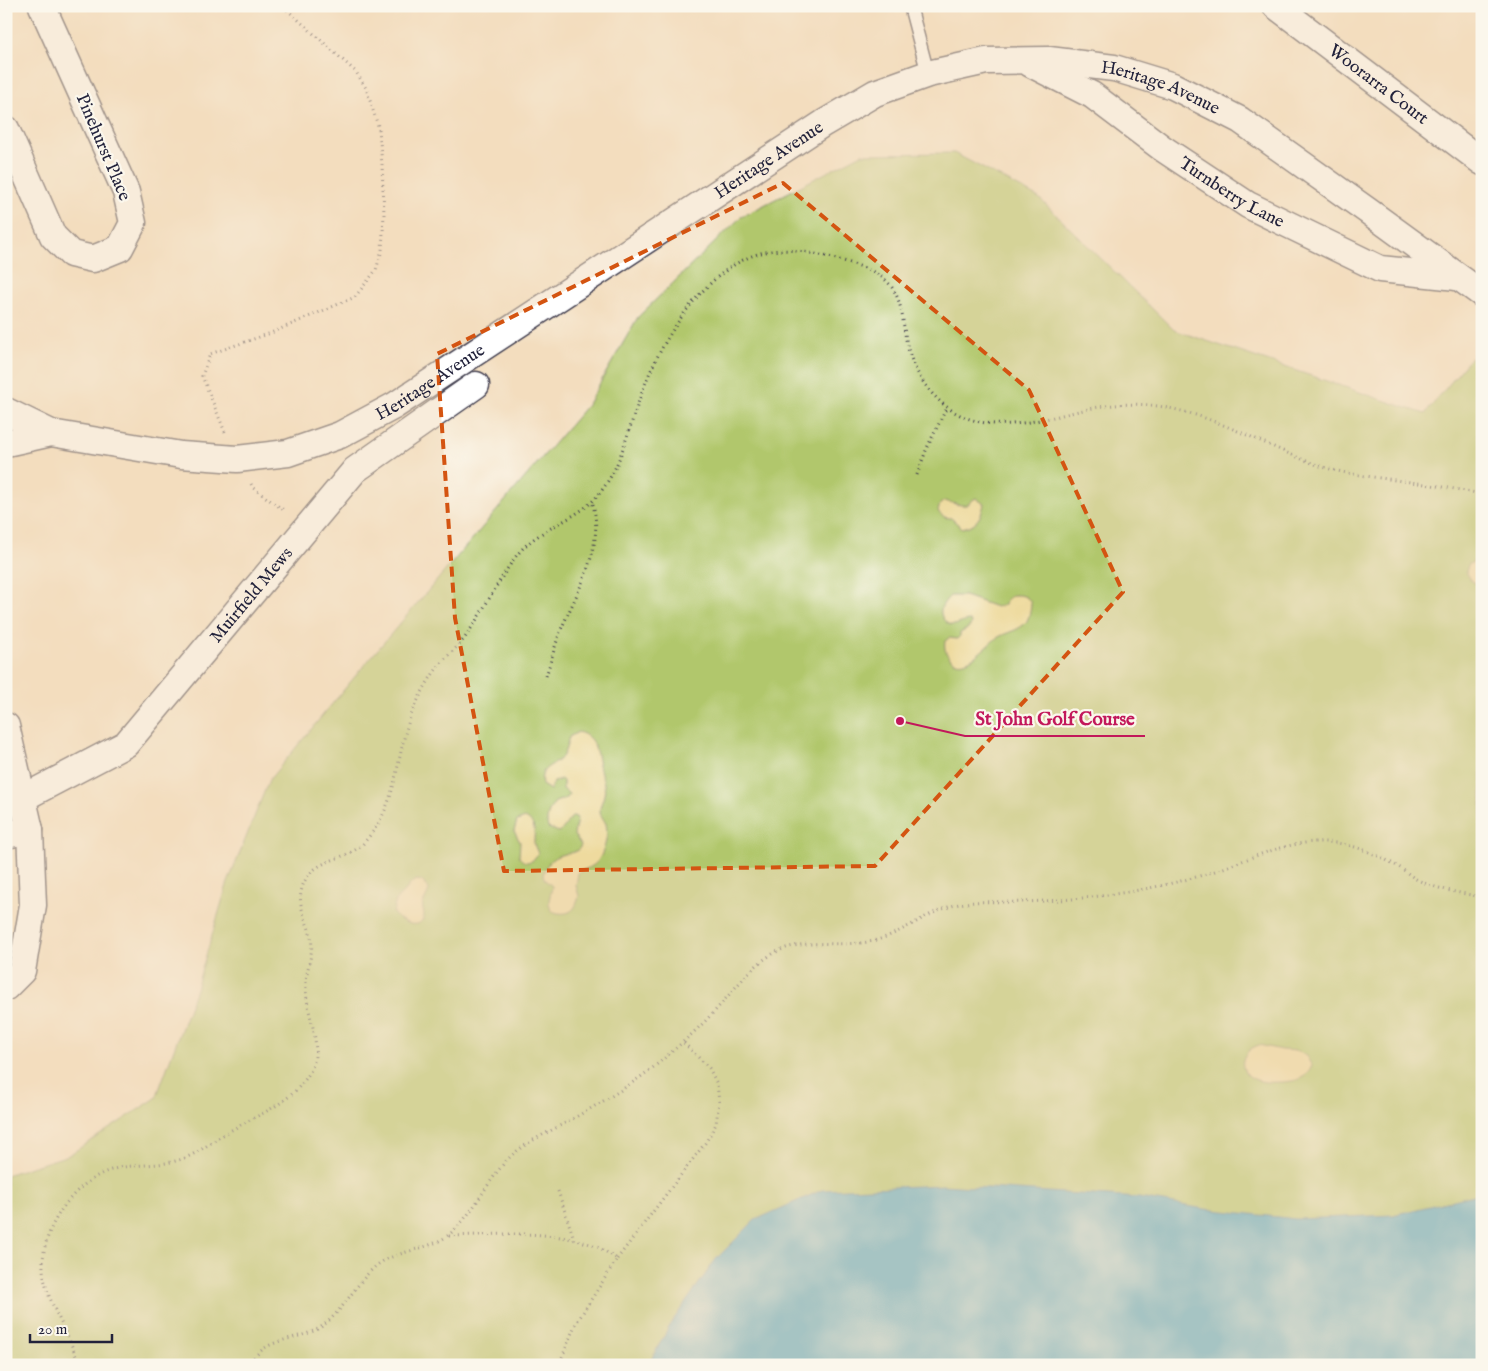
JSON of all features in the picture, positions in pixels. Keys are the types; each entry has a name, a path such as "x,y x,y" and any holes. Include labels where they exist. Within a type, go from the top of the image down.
{"street":[{"name":"Pinehurst Place","path":"6,129 53,236 71,254 93,259 120,248 133,223 126,192 42,6"},
{"name":"Woorarra Court","path":"1276,6 1482,162"},
{"name":"Turnberry Lane","path":"1024,60 1092,95 1162,148 1248,205 1380,269 1458,277"},
{"name":"Heritage Avenue","path":"6,411 50,433 182,455 237,459 288,453 340,435 394,406 824,124 875,93 928,74 986,61 1049,60 1114,68 1173,86 1240,120 1482,294"},
{"name":"Muirfield Mews","path":"23,798 126,744 356,470 476,384"},
{"name":"Heritage Avenue","path":"6,443 50,433"},
{"path":"6,726 23,798 18,832 33,905 22,971 6,987"}],"lane":[{"path":"910,6 928,74"}],"path":[{"path":"220,419 202,376 210,354 271,333 355,297 376,270 382,250 384,214 380,147 378,129 366,88 356,72 283,6"},
{"path":"79,1365 72,1342 46,1286 42,1264 46,1242 67,1202 81,1187 98,1176 114,1169 137,1165 163,1164 185,1159 233,1129 280,1104 300,1088 313,1069 317,1055 314,1026 307,1002 306,977 312,957 311,938 302,909 301,893 307,879 313,870 363,844 376,828 388,807 410,719 422,693 440,664 464,640 514,558 530,540 583,509 601,492 614,470 628,436 649,373 666,342 684,314 714,280 738,262 761,253 784,250 809,252 847,262 881,277 893,288 900,302 909,351 922,380 937,399 947,407 973,420 994,425 1031,422 1113,405 1144,405 1165,408 1216,423 1329,469 1482,494"},
{"path":"917,475 927,448 947,407"},
{"path":"546,676 560,634 591,557 596,526 592,501"},
{"path":"247,1365 260,1351 272,1343 304,1335 321,1327 343,1308 374,1268 386,1260 431,1245 448,1236 464,1220 496,1172 514,1154 629,1086 683,1042 710,1016 741,981 760,963 776,952 814,944 870,942 898,933 937,912 968,902 1023,902 1108,895 1146,889 1195,878 1287,846 1315,842 1337,843 1360,848 1381,857 1417,880 1437,887 1482,897"},
{"path":"560,1365 575,1325 589,1301 617,1259 706,1142 716,1124 717,1084 709,1068 683,1042"},
{"path":"558,1191 574,1240"},
{"path":"448,1236 536,1235 574,1240 592,1245 617,1259"}],"highlighted area":[{"path":"783,183 1029,390 1123,592 875,866 504,871 455,618 437,354"}],"green space":[{"path":"954,153 1039,198 1174,330 1425,414 1482,344 1482,1365 6,1365 6,1175 69,1155 156,1098 196,989 227,885 269,780 367,662 588,404 638,317 741,217 862,154"}],"sand":[{"path":"976,498 984,504 983,509 978,520 967,527 962,528 951,518 943,516 938,511 940,504 944,501 966,505"},
{"path":"1482,557 1482,587 1472,581 1466,572 1468,565"},
{"path":"1013,595 1023,596 1031,602 1029,616 1024,624 997,638 969,660 957,662 947,655 945,641 949,638 957,639 960,633 969,628 971,624 970,621 951,625 944,620 941,610 943,604 950,596 965,596 996,607 1004,605 1007,599"},
{"path":"578,732 585,734 589,738 597,754 604,786 600,810 607,830 605,845 598,860 578,873 576,886 579,896 575,907 570,912 558,913 552,911 550,906 549,900 552,886 545,880 543,875 547,866 557,856 574,852 581,845 574,835 577,818 574,816 559,832 548,828 547,817 549,811 555,802 567,798 569,795 563,789 563,781 561,779 554,782 550,790 542,785 542,774 544,770 562,757 569,737"},
{"path":"525,818 533,826 534,843 538,854 532,861 528,862 523,861 519,857 520,842 514,831 517,821"},
{"path":"417,880 422,881 429,889 423,906 423,919 416,924 412,924 399,919 393,913 397,899"},
{"path":"1259,1045 1281,1050 1298,1051 1306,1056 1312,1066 1304,1077 1293,1081 1269,1082 1252,1078 1244,1069 1244,1058 1252,1048"}],"water":[{"path":"943,1185 1139,1198 1205,1209 1296,1219 1393,1215 1482,1193 1482,1365 648,1365 672,1322 716,1259 755,1220 822,1190"}],"place":[{"name":"St John Golf Course","path":"900,721"}]}
